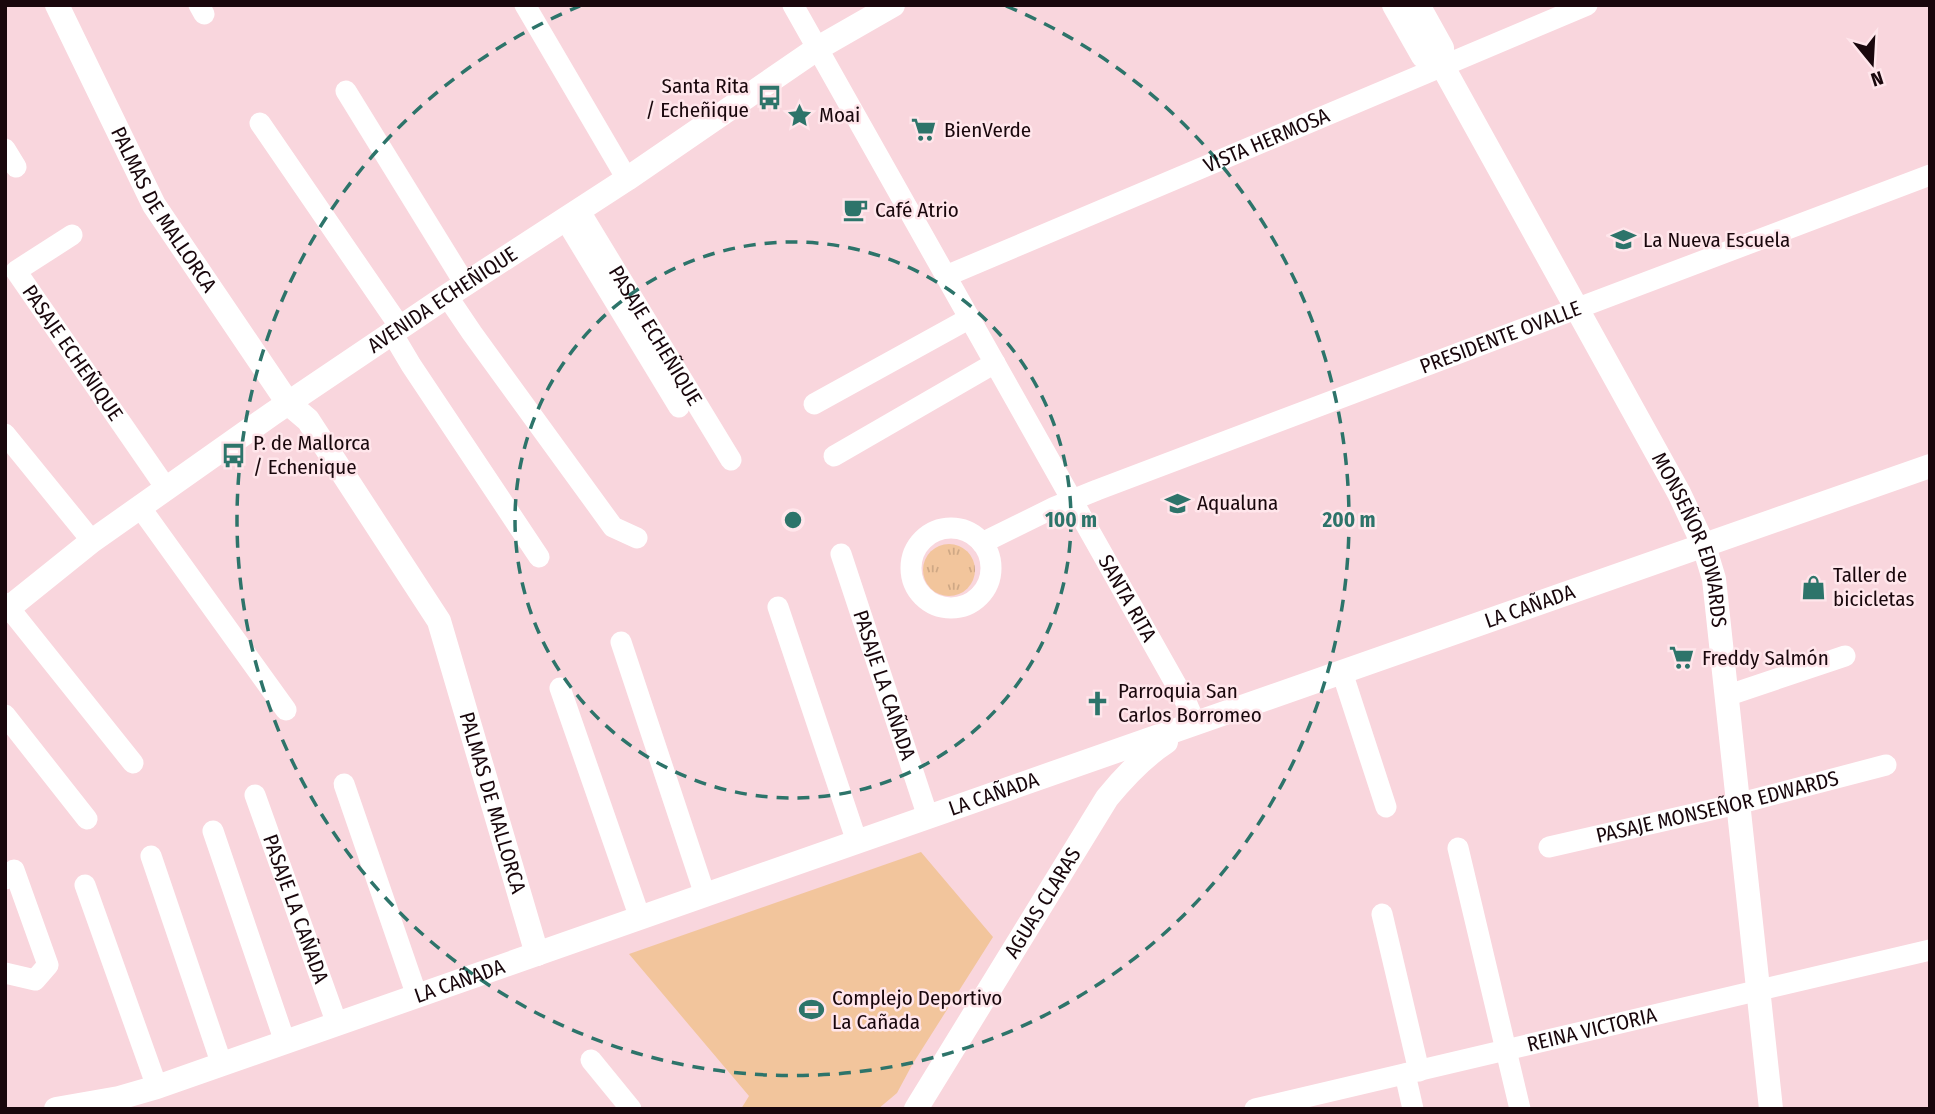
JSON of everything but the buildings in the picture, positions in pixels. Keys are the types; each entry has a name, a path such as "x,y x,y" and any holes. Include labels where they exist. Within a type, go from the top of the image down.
{"street":[{"name":"PALMAS DE MALLORCA","path":"57,5 154,205 288,404 294,430 428,629 448,653 537,954"},
{"path":"525,5 627,179"},
{"name":"SANTA RITA","path":"793,5 1187,704 1195,723"},
{"name":"AVENIDA ECHEÑIQUE","path":"7,607 166,488 396,330 627,179 818,48 893,5"},
{"name":"MONSEÑOR EDWARDS","path":"1394,5 1423,56 1443,67"},
{"name":"MONSEÑOR EDWARDS","path":"1418,5 1442,48 1443,67 1679,493 1704,546 1714,579 1771,1109"},
{"name":"VISTA HERMOSA","path":"946,276 1587,5"},
{"path":"346,91 456,290 472,333 613,527 637,538"},
{"path":"260,123 396,330 411,365 539,557"},
{"path":"5,149 16,167"},
{"name":"PRESIDENTE OVALLE","path":"982,543 1072,499 1930,175"},
{"name":"PASAJE ECHEÑIQUE","path":"572,215 679,407"},
{"name":"PASAJE ECHEÑIQUE","path":"572,215 731,460"},
{"name":"PASAJE ECHEÑIQUE","path":"72,235 16,271 166,488"},
{"path":"814,404 970,318"},
{"path":"834,456 995,363"},
{"path":"5,434 92,541"},
{"name":"LA CAÑADA","path":"55,1109 119,1098 222,1065 1930,467"},
{"path":"140,507 286,710"},
{"name":"PASAJE LA CAÑADA","path":"841,554 928,817"},
{"path":"7,607 133,763"},
{"path":"778,607 857,842"},
{"path":"621,642 705,895"},
{"path":"1726,696 1845,656"},
{"path":"1342,672 1386,807"},
{"path":"560,688 640,918"},
{"path":"5,715 87,819"},
{"name":"AGUAS CLARAS","path":"916,1109 1107,798 1129,771 1153,750 1195,723"},
{"path":"1076,765 1091,769 1097,774 1105,785 1107,798"},
{"name":"PASAJE MONSEÑOR EDWARDS","path":"1549,847 1737,804 1886,765"},
{"path":"344,784 417,996"},
{"name":"PASAJE LA CAÑADA","path":"255,794 337,1024"},
{"path":"213,831 285,1042"},
{"path":"1458,848 1520,1109"},
{"path":"150,856 222,1065"},
{"path":"5,879 14,870 48,965 35,981 5,973"},
{"path":"85,885 157,1087"},
{"path":"1382,914 1412,1072 1413,1109"},
{"name":"REINA VICTORIA","path":"1255,1109 1930,950"},
{"path":"591,1060 631,1109"}],"green space":[{"path":"949,544 959,546 967,552 973,560 973,580 967,588 959,594 949,596 939,594 931,588 925,580 923,570 925,560 931,552 939,546"},
{"name":"Complejo Deportivo La Cañada","path":"921,852 993,937 897,1093 878,1109 741,1109 749,1096 629,954"}],"place":[{"name":"Santa Rita / Echeñique","path":"769,98"},
{"name":"Moai","path":"799,115"},
{"name":"BienVerde","path":"924,130"},
{"name":"Café Atrio","path":"855,210"},
{"name":"La Nueva Escuela","path":"1623,240"},
{"name":"P. de Mallorca / Echenique","path":"233,455"},
{"name":"Aqualuna","path":"1177,503"},
{"name":"Taller de bicicletas","path":"1813,587"},
{"name":"Freddy Salmón","path":"1682,658"},
{"name":"Parroquia San Carlos Borromeo","path":"1098,703"},
{"name":"Complejo Deportivo La Cañada","path":"812,1010"}]}
